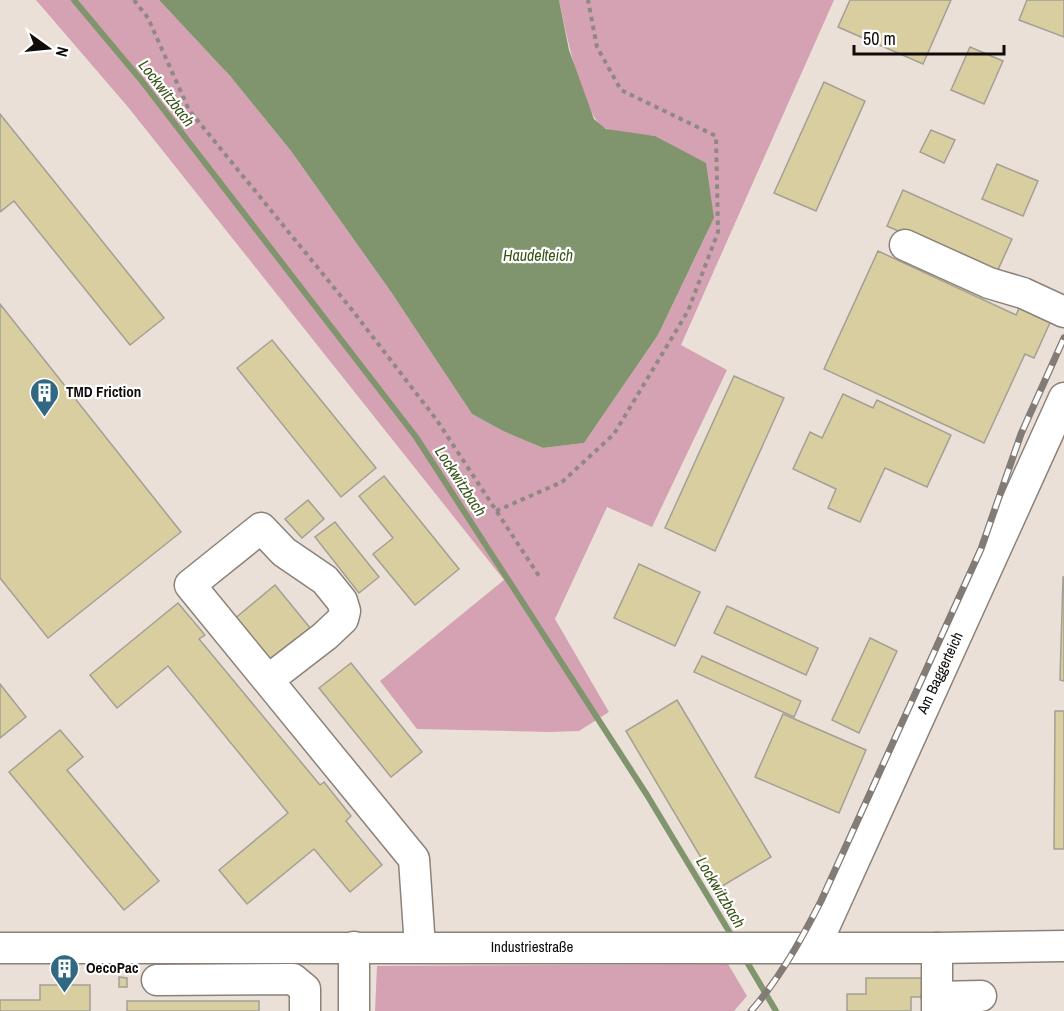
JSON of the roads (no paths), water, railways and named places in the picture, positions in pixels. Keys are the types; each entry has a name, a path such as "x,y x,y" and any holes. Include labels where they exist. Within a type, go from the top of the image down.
{"street":[{"path":"905,244 989,283 1034,297 1064,312"},
{"name":"Am Baggerteich","path":"815,946 1064,398"},
{"path":"268,680 325,636 343,619 345,611 342,601 325,580 284,552 261,528 190,585 414,859 420,947"},
{"name":"Industriestraße","path":"0,948 1064,946"},
{"path":"354,947 354,1011"},
{"path":"937,948 937,1004 981,996"},
{"path":"157,980 293,979 305,989 305,1011"}],"water":[{"name":"Haudelteich","path":"159,0 559,0 569,50 594,119 606,129 655,136 706,163 714,218 658,335 584,443 543,448 503,431 472,414 391,292 291,151 230,76"}],"waterway":[{"name":"Lockwitzbach","path":"74,0 141,80 416,437 647,795 733,938"},
{"name":"Lockwitzbach","path":"744,957 776,1011"}],"railway":[{"path":"751,1011 789,958 821,901 981,549 1021,434 1064,338"}],"place":[{"name":"TMD Friction","path":"45,418"},
{"name":"OecoPac","path":"65,994"}]}
